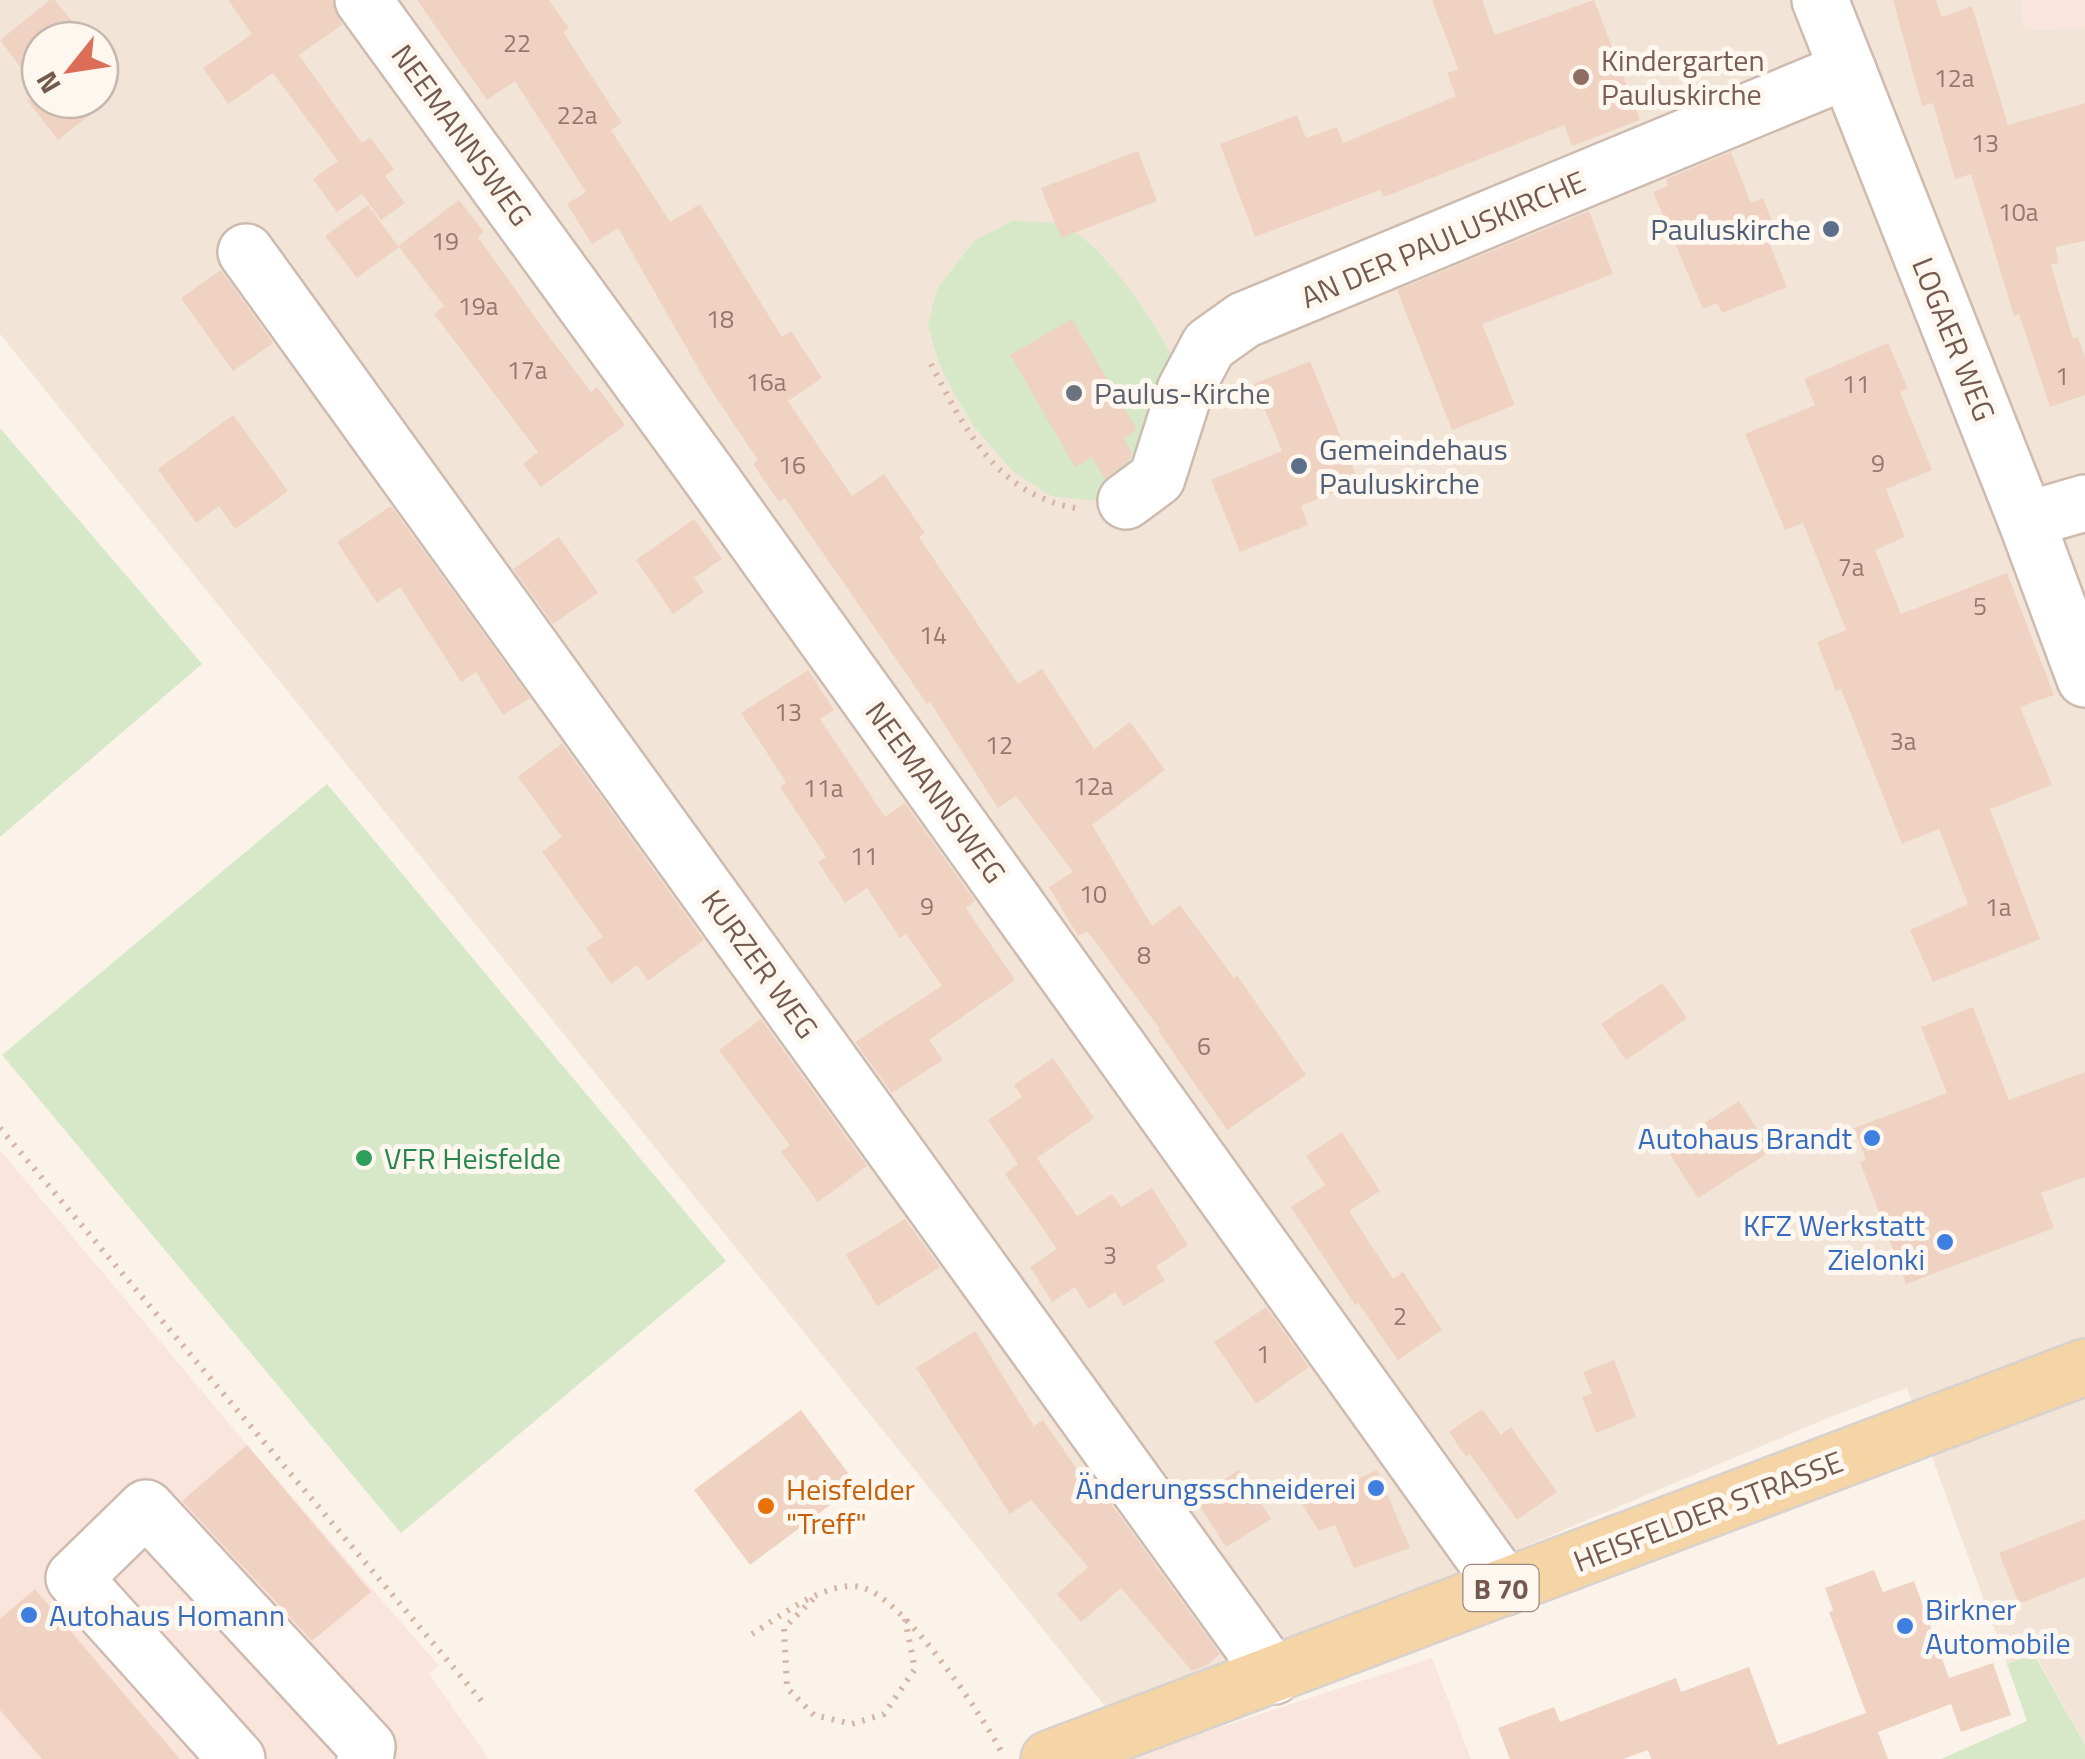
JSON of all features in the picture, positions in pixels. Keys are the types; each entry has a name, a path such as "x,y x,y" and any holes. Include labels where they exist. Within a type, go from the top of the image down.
{"main road":[{"name":"HEISFELDER STRASSE","path":"1050,1759 2085,1367"}],"street":[{"name":"NEEMANNSWEG","path":"363,0 696,457 1505,1587"},
{"name":"LOGAER WEG","path":"1820,0 2085,679"},
{"name":"AN DER PAULUSKIRCHE","path":"1126,501 1156,478 1185,390 1209,345 1244,320 1848,70"},
{"name":"KURZER WEG","path":"246,252 1274,1676"},
{"path":"2026,520 2085,504"},
{"path":"236,1759 74,1578 146,1508 367,1747 365,1759"}],"path":[{"path":"930,364 969,435 1007,477 1048,504 1108,510 1126,501"},
{"path":"0,1128 485,1704"},
{"path":"752,1634 821,1591 862,1587 904,1615 990,1730 1005,1759"},
{"path":"821,1591 784,1628 788,1688 814,1715 852,1724 884,1714 915,1669 904,1615"}],"shaded area":[{"path":"0,0 2021,0 2024,29 2085,28 2085,1745 2035,1654 2007,1664 1907,1388 1116,1720 0,334"},
{"path":"2021,0 2085,0 2085,28 2023,29"},
{"path":"0,1150 247,1445 439,1666 429,1674 489,1759 0,1759"},
{"path":"1432,1658 1471,1759 1124,1759"}],"green space":[{"path":"1014,220 1061,225 1094,247 1141,306 1176,363 1151,471 1105,502 1051,496 1013,471 975,428 939,363 928,326 937,289 975,240"},
{"path":"0,428 202,664 0,837"},
{"name":"VFR Heisfelde","path":"327,784 726,1261 401,1533 2,1055"},
{"path":"2034,1654 2085,1745 2085,1759 1941,1759 2027,1721 2007,1664"}],"building":[{"path":"55,0 71,20 25,20"},
{"path":"228,0 332,0 342,25 299,55 362,143 370,137 394,169 385,176 405,203 381,220 362,194 337,212 313,179 338,161 273,73 228,104 203,68 252,34"},
{"path":"417,0 549,0 569,28 563,32 622,123 611,130 670,222 700,204 782,337 791,331 822,378 788,401 852,496 884,474 925,533 919,537 1018,684 1042,669 1094,749 1130,722 1165,770 1092,825 1152,926 1180,905 1234,978 1237,975 1306,1075 1227,1130 1160,1029 1087,931 1078,936 1049,887 1073,872 1016,796 998,808 930,702 927,704 785,498 779,502 753,464 758,460 709,387 618,228 592,244 567,204 586,192 515,81 487,100"},
{"path":"1432,0 1482,0 1495,35 1594,0 1640,120 1572,146 1564,125 1384,197 1380,190 1255,237 1220,144 1297,115 1306,138 1337,127 1343,143 1456,96 1447,73 1458,69"},
{"path":"1893,0 1936,0 1942,17 1972,6 2008,125 2085,103 2085,241 2055,247 2059,263 2051,265 2073,339 2078,337 2085,358 2085,395 2050,407 2019,314 2014,316 1971,174 1955,179 1933,103 1922,106"},
{"path":"20,24 20,66 0,40"},
{"path":"42,120 83,120 58,140"},
{"path":"1138,151 1157,201 1061,238 1041,188"},
{"path":"1731,152 1751,203 1763,198 1777,234 1767,238 1787,287 1722,313 1717,303 1703,309 1653,192 1668,186 1666,179"},
{"path":"459,200 484,232 478,237 544,330 591,392 597,387 625,425 541,487 523,464 538,452 434,314 444,306 399,247 357,278 325,236 368,205 398,246"},
{"path":"1589,211 1613,274 1482,324 1515,405 1452,430 1397,290"},
{"path":"221,270 273,343 233,371 181,298"},
{"name":"Paulus-Kirche","path":"1072,319 1137,430 1124,438 1132,453 1130,459 1105,479 1092,457 1075,467 1010,355"},
{"path":"1888,343 1908,389 1900,392 1932,470 1886,489 1905,537 1875,550 1901,614 2007,573 2054,695 2020,707 2052,785 1990,809 2040,939 1933,982 1910,930 1968,904 1939,829 1902,844 1841,689 1836,691 1817,642 1846,630 1803,523 1785,530 1745,434 1815,405 1804,379"},
{"name":"Gemeindehaus Pauluskirche","path":"1310,361 1359,482 1301,506 1308,525 1240,552 1211,480 1282,451 1254,384"},
{"path":"233,415 288,491 235,529 219,506 196,523 158,469"},
{"path":"391,506 530,698 503,715 476,672 461,682 400,587 377,603 337,542"},
{"path":"694,519 722,559 694,578 704,592 673,614 636,560"},
{"path":"559,537 598,593 553,624 513,569"},
{"path":"808,670 834,710 820,719 885,817 905,803 975,901 966,908 1015,980 929,1040 943,1060 892,1093 855,1042 942,986 906,934 900,938 867,888 845,903 818,862 826,857 780,787 786,782 741,713"},
{"path":"562,743 704,940 648,981 637,965 611,984 586,948 603,937 542,852 562,837 518,777"},
{"path":"1662,983 1687,1018 1626,1060 1601,1024"},
{"path":"1973,1007 2009,1100 2085,1072 2085,1177 2041,1193 2054,1228 1906,1284 1860,1162 1866,1160 1854,1128 1947,1093 1921,1027"},
{"path":"761,1019 867,1166 818,1202 781,1152 790,1145 719,1050"},
{"path":"1053,1058 1094,1118 1037,1158 1077,1216 1112,1194 1121,1207 1152,1188 1188,1245 1156,1266 1165,1280 1124,1306 1115,1292 1089,1309 1075,1287 1052,1302 1030,1267 1057,1249 1005,1174 1018,1164 988,1120 1022,1097 1014,1085"},
{"path":"1739,1101 1771,1151 1698,1198 1666,1148"},
{"path":"1342,1132 1380,1191 1349,1211 1393,1279 1403,1272 1442,1330 1398,1360 1358,1303 1355,1305 1291,1207 1325,1185 1306,1156"},
{"path":"905,1219 940,1267 877,1306 846,1255"},
{"path":"1266,1307 1309,1367 1256,1404 1214,1342"},
{"path":"975,1331 1034,1426 1043,1420 1099,1501 1106,1497 1220,1654 1206,1666 1192,1671 1121,1588 1081,1622 1057,1594 1088,1567 1031,1500 1010,1514 916,1368"},
{"path":"1614,1360 1636,1417 1596,1433 1582,1397 1592,1393 1583,1372"},
{"path":"1482,1409 1501,1435 1511,1427 1557,1492 1517,1520 1470,1454 1466,1457 1449,1432"},
{"path":"801,1410 857,1485 750,1565 694,1490"},
{"path":"247,1445 371,1592 312,1641 182,1501"},
{"path":"1239,1470 1271,1519 1226,1547 1195,1498"},
{"path":"1377,1470 1410,1548 1354,1568 1335,1525 1319,1531 1302,1504"},
{"path":"2085,1519 2085,1577 2019,1604 1999,1553"},
{"path":"1874,1570 1883,1592 1914,1581 1949,1678 1993,1663 2011,1715 1961,1732 1951,1704 1878,1732 1888,1759 1651,1759 1648,1750 1623,1759 1510,1759 1498,1728 1554,1707 1560,1722 1676,1678 1681,1692 1749,1667 1778,1745 1866,1713 1829,1612 1833,1610 1825,1588"},
{"path":"35,1589 180,1759 42,1759 0,1710 0,1619"}],"place":[{"name":"Kindergarten Pauluskirche","path":"1581,77"},
{"name":"Pauluskirche","path":"1831,229"},
{"name":"Paulus-Kirche","path":"1074,393"},
{"name":"Gemeindehaus Pauluskirche","path":"1299,466"},
{"name":"Autohaus Brandt","path":"1872,1138"},
{"name":"VFR Heisfelde","path":"364,1158"},
{"name":"KFZ Werkstatt Zielonki","path":"1945,1242"},
{"name":"Änderungsschneiderei","path":"1376,1488"},
{"name":"Heisfelder \"Treff\"","path":"766,1506"},
{"name":"Autohaus Homann","path":"29,1615"},
{"name":"Birkner Automobile","path":"1905,1626"}]}
